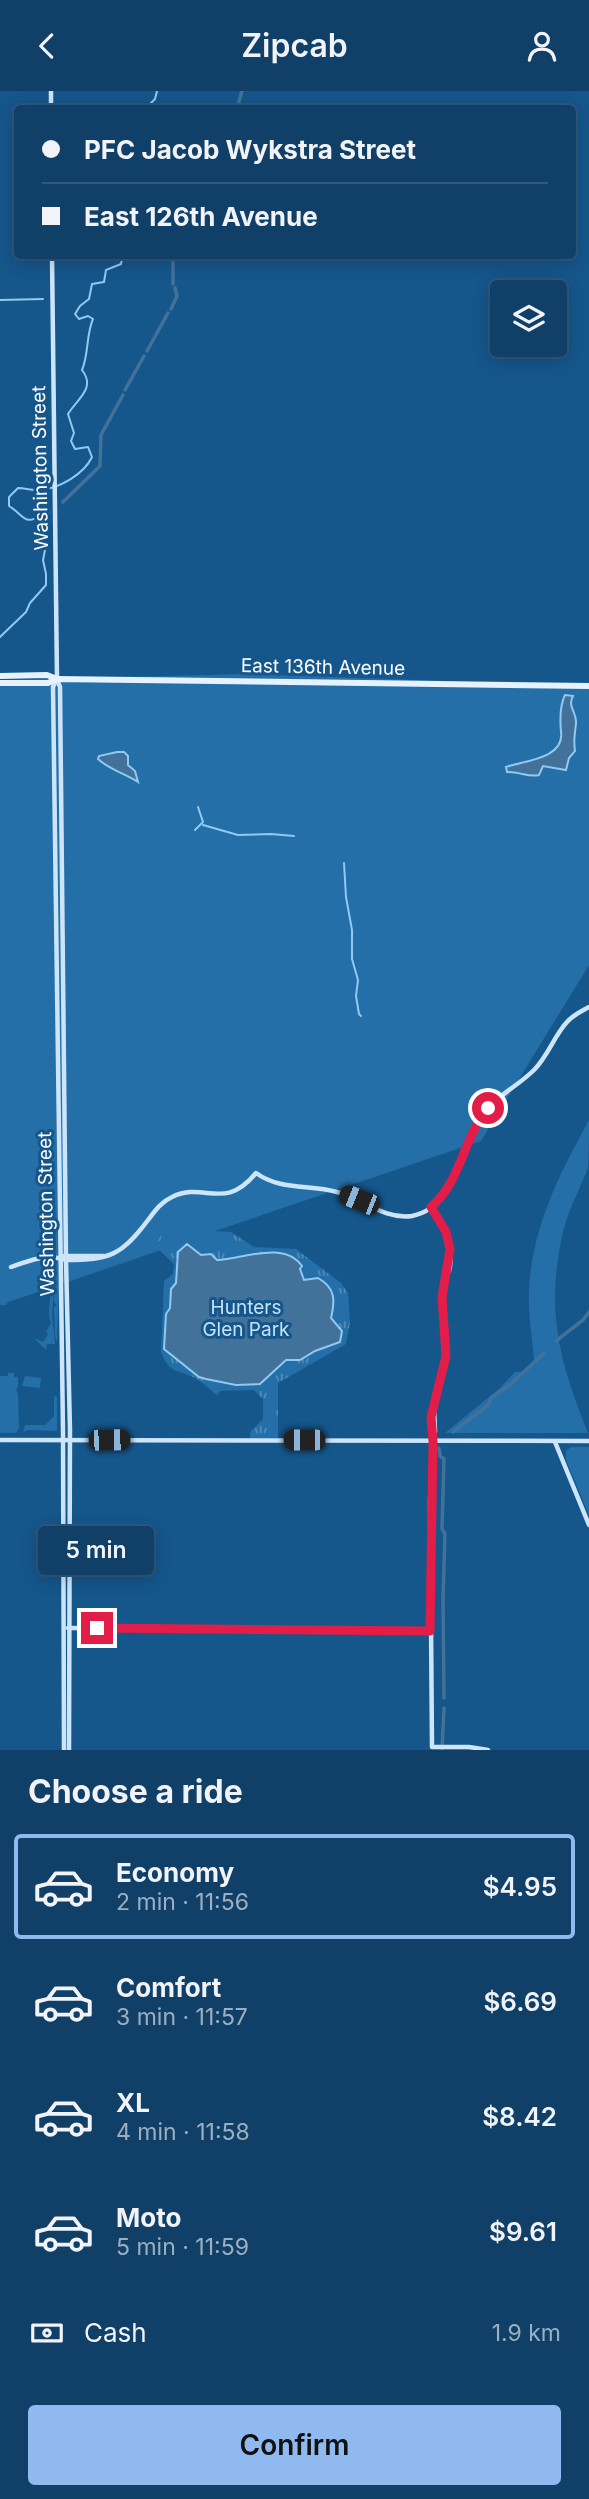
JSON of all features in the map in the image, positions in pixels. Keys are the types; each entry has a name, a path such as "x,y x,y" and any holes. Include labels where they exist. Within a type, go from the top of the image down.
{"main road":[{"name":"Washington Street","path":"52,259 57,679 60,696 67,1750"},
{"name":"East 136th Avenue","path":"0,676 589,686"},
{"name":"East 136th Avenue","path":"0,683 48,683 57,679"},
{"path":"11,1267 35,1259 91,1260 107,1256 134,1239 166,1200 187,1193 227,1194 243,1186 256,1173 280,1185 336,1191 391,1215 413,1215 431,1207 446,1191 482,1115 491,1104 536,1069 566,1023 589,1007"},
{"path":"431,1207 446,1232 450,1249 443,1284 446,1356 434,1408 430,1631 432,1747 488,1750"},
{"name":"Washington Street","path":"64,1355 70,1440 66,1628"},
{"path":"0,1440 589,1441"},
{"path":"555,1442 589,1525"},
{"path":"66,1628 430,1631"}],"green space":[{"path":"248,674 589,686 589,965 481,1141 215,1231 217,1252 201,1252 187,1241 59,1285 57,1342 54,1286 52,1316 55,1344 47,1344 46,1350 34,1338 43,1342 48,1334 46,1332 51,1323 50,1288 0,1305 0,680"},
{"path":"589,1120 588,1168 564,1228 558,1257 555,1308 562,1356 588,1433 445,1433 500,1388 515,1372 522,1372 534,1360 529,1299 536,1244 549,1201"},
{"name":"Hunters Glen Park","path":"215,1231 231,1232 254,1247 296,1249 341,1283 348,1293 350,1322 346,1344 278,1383 278,1439 250,1439 250,1432 263,1419 263,1399 254,1390 219,1391 217,1395 198,1380 171,1368 161,1352 164,1281 173,1274 174,1264 154,1245 164,1232 177,1243 185,1240 202,1251 216,1252"},
{"path":"8,1373 14,1373 14,1377 18,1377 16,1389 19,1428 16,1433 0,1433 0,1376 8,1376"},
{"path":"25,1376 41,1378 40,1388 22,1386"},
{"path":"54,1396 57,1397 57,1431 23,1432 25,1425 45,1425 54,1416"},
{"path":"571,1447 589,1447 589,1515 566,1460 566,1451"}],"shaded area":[{"path":"565,695 573,696 571,703 576,723 575,751 569,758 566,770 543,766 539,775 535,776 507,772 506,767 541,757 556,748 560,741 562,703"},
{"path":"124,752 128,756 128,765 135,771 138,782 98,759 99,756"},
{"name":"Hunters Glen Park","path":"187,1244 201,1255 211,1254 217,1260 274,1252 294,1258 302,1266 300,1269 304,1280 318,1278 331,1291 331,1318 342,1331 340,1342 300,1360 286,1360 260,1384 236,1385 199,1377 164,1349 166,1314 170,1308 171,1289 176,1283 178,1252"}],"waterway":[{"path":"149,105 155,99 157,91"},
{"path":"238,105 242,91"},
{"path":"0,637 26,612 30,603 46,585 43,560 47,518 41,515 27,520 9,506 9,497 18,488 41,490 63,483 83,469 92,457 88,447 75,449 71,441 74,433 68,414 86,388 86,376 82,370 93,319 88,316 79,319 75,314 89,299 92,284 104,282 106,270 121,264 122,259"},
{"path":"173,259 173,284"},
{"path":"171,309 177,296 175,288"},
{"path":"0,300 43,299"},
{"path":"147,351 168,313"},
{"path":"125,390 144,356"},
{"path":"63,502 100,466 101,435 123,395"},
{"path":"47,518 49,512"},
{"path":"195,830 203,822 198,807"},
{"path":"203,825 238,835 294,836"},
{"path":"344,863 352,930 352,959 358,980 356,996 361,1016"},
{"path":"556,1341 589,1312"},
{"path":"453,1432 488,1405 491,1398 512,1383 544,1353"},
{"path":"439,1448 440,1456 444,1459 444,1698"},
{"path":"442,1750 444,1708"}],"route":[{"path":"97,1628 430,1631 433,1441 431,1417 445,1361 446,1337 442,1297 450,1249 444,1227 431,1207 446,1191 478,1120 488,1108"}]}
